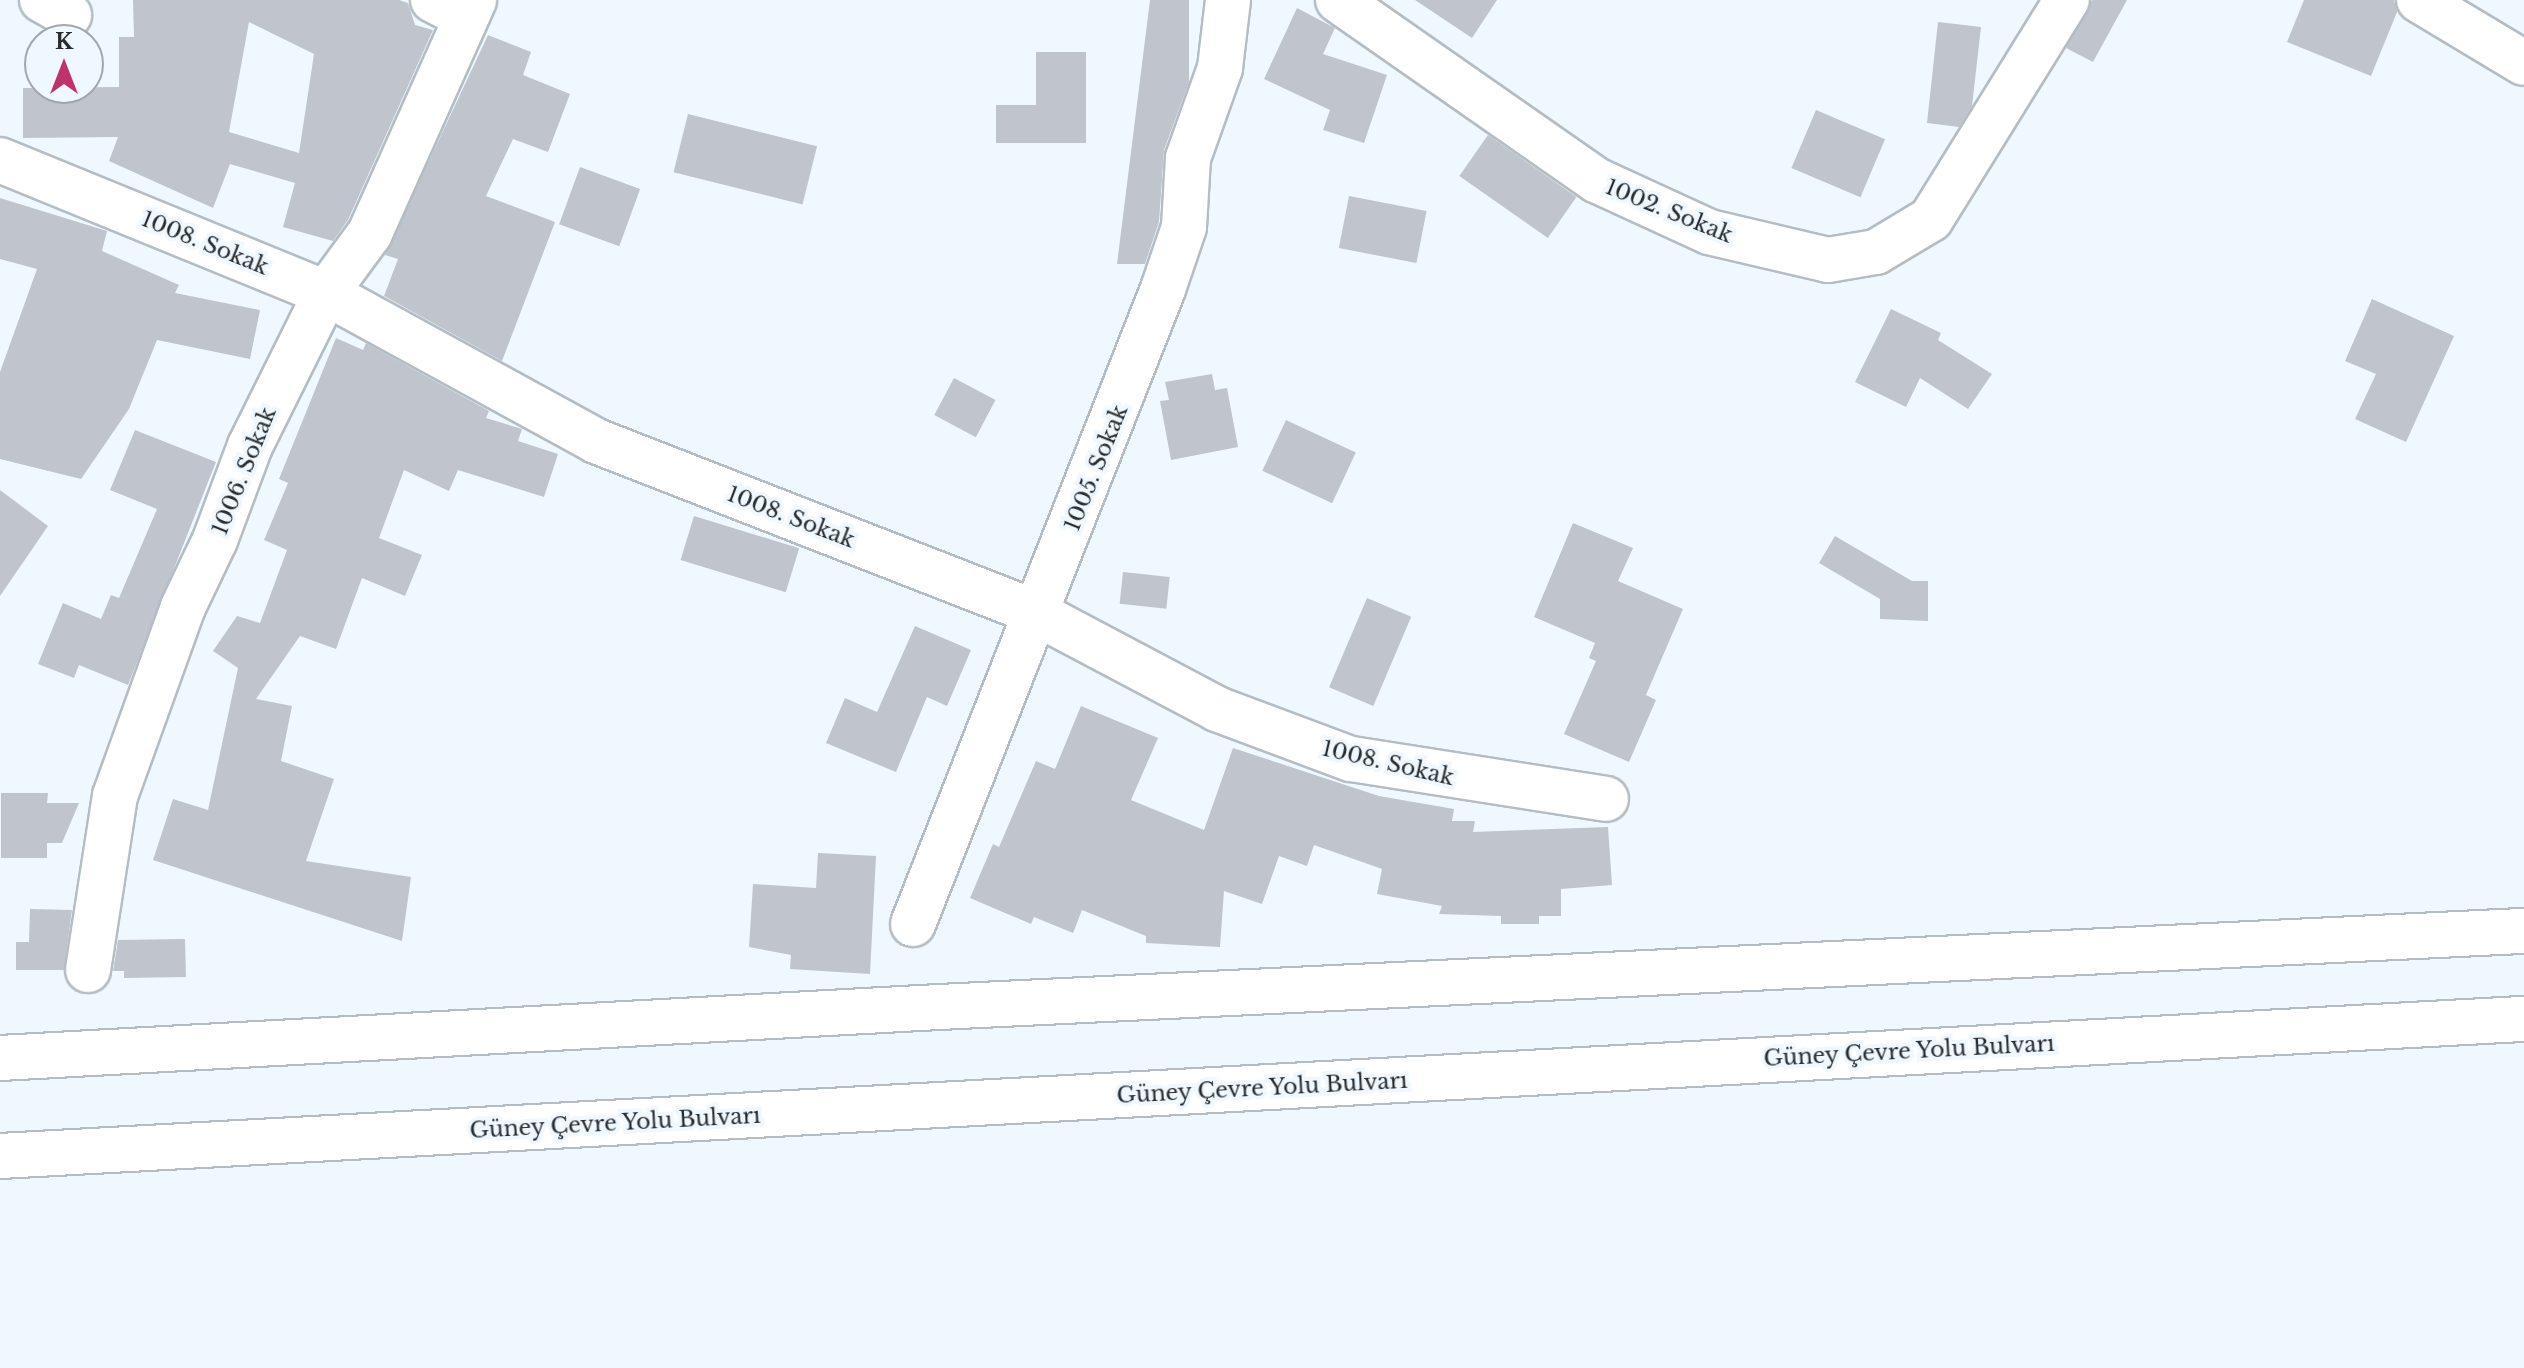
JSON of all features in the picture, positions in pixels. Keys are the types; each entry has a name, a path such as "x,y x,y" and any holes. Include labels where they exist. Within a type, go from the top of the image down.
{"main road":[{"name":"1005. Sokak","path":"913,924 1034,612 1121,407 1184,227 1188,158 1220,68 1228,0"},
{"name":"1002. Sokak","path":"1338,0 1596,180 1709,232 1828,260 1876,252 1931,219 2067,0"},
{"path":"2419,0 2524,63"},
{"name":"1006. Sokak","path":"88,970 115,796 183,607 215,540 250,446 326,293 370,233 458,6"},
{"name":"1008. Sokak","path":"0,160 326,293 596,441 1034,612 1217,709 1351,759 1606,799"},
{"path":"0,1058 2524,931"},
{"name":"Güney Çevre Yolu Bulvarı","path":"0,1156 2524,1019"}],"building":[{"path":"133,0 399,0 408,3 415,25 433,30 348,220 333,241 283,227 295,183 230,164 213,208 109,161 118,137 23,138 23,88 24,104 104,104 104,87 119,87 119,37 134,37","holes":["249,22 314,54 299,153 229,132"]},
{"path":"1150,0 1189,0 1189,82 1164,150 1159,222 1145,264 1117,264"},
{"path":"1415,0 1497,0 1472,38"},
{"path":"2092,0 2127,0 2093,62 2066,48"},
{"path":"2304,0 2394,0 2397,12 2371,76 2287,42"},
{"path":"1297,8 1335,28 1323,54 1387,75 1364,143 1323,130 1330,110 1264,79"},
{"path":"1938,22 1981,27 1972,106 1959,127 1927,123"},
{"path":"488,35 531,52 523,75 570,94 548,152 513,139 486,196 555,222 502,361 384,296 398,259 385,255"},
{"path":"1036,52 1086,52 1086,143 996,143 996,105 1036,105"},
{"path":"1816,110 1885,139 1860,197 1791,168"},
{"path":"688,114 817,146 803,204 673,172"},
{"path":"1488,135 1576,197 1548,238 1459,176"},
{"path":"580,167 640,189 619,246 559,224"},
{"path":"1349,196 1427,211 1416,263 1339,248"},
{"path":"0,198 107,231 102,251 179,285 175,293 260,310 250,359 157,340 129,409 81,479 0,459 0,372 37,269 0,259"},
{"path":"2372,299 2454,336 2406,442 2355,419 2376,374 2345,361"},
{"path":"1891,309 1941,333 1938,340 1992,374 1968,409 1920,378 1906,407 1855,382"},
{"path":"336,338 363,350 366,343 489,411 486,418 522,429 518,441 558,454 544,497 458,470 449,491 404,470 379,538 422,555 405,596 362,578 336,649 300,636 256,699 292,706 281,761 334,779 306,861 411,877 402,941 153,860 173,799 208,810 238,668 213,651 237,616 260,623 287,550 264,540 288,483 279,479"},
{"path":"1212,374 1215,390 1227,388 1238,447 1171,460 1160,401 1169,400 1165,382"},
{"path":"954,378 995,400 976,437 934,415"},
{"path":"1286,420 1356,453 1332,503 1262,471"},
{"path":"135,430 216,462 128,685 79,665 74,678 38,664 63,603 101,619 111,595 119,598 157,509 110,490"},
{"path":"0,490 48,526 0,596"},
{"path":"694,516 799,548 786,592 681,560"},
{"path":"1573,523 1633,548 1618,581 1683,609 1646,695 1656,700 1629,762 1564,734 1596,661 1589,658 1595,643 1534,617"},
{"path":"1835,536 1912,581 1928,581 1928,621 1880,619 1880,599 1819,563"},
{"path":"1123,572 1170,577 1166,609 1120,604"},
{"path":"1367,598 1411,617 1373,706 1329,687"},
{"path":"915,626 971,650 947,706 927,697 896,772 826,743 845,698 877,712"},
{"path":"1081,706 1158,738 1131,800 1204,830 1233,748 1379,796 1454,809 1452,821 1475,821 1473,832 1608,827 1612,885 1561,889 1561,916 1539,916 1539,924 1501,924 1501,916 1439,914 1442,906 1377,894 1382,869 1314,845 1307,866 1279,856 1262,904 1224,891 1220,947 1146,943 1146,936 1082,910 1073,933 1034,917 1031,924 970,898 993,844 999,847 1036,761 1055,769"},
{"path":"1,793 48,793 47,803 79,803 62,843 47,843 47,858 1,858"},
{"path":"818,853 876,856 870,974 790,969 791,955 749,947 753,884 816,888"},
{"path":"30,909 72,910 64,970 16,970 16,942 29,942"},
{"path":"185,939 186,977 124,978 124,971 113,971 118,940"}]}
